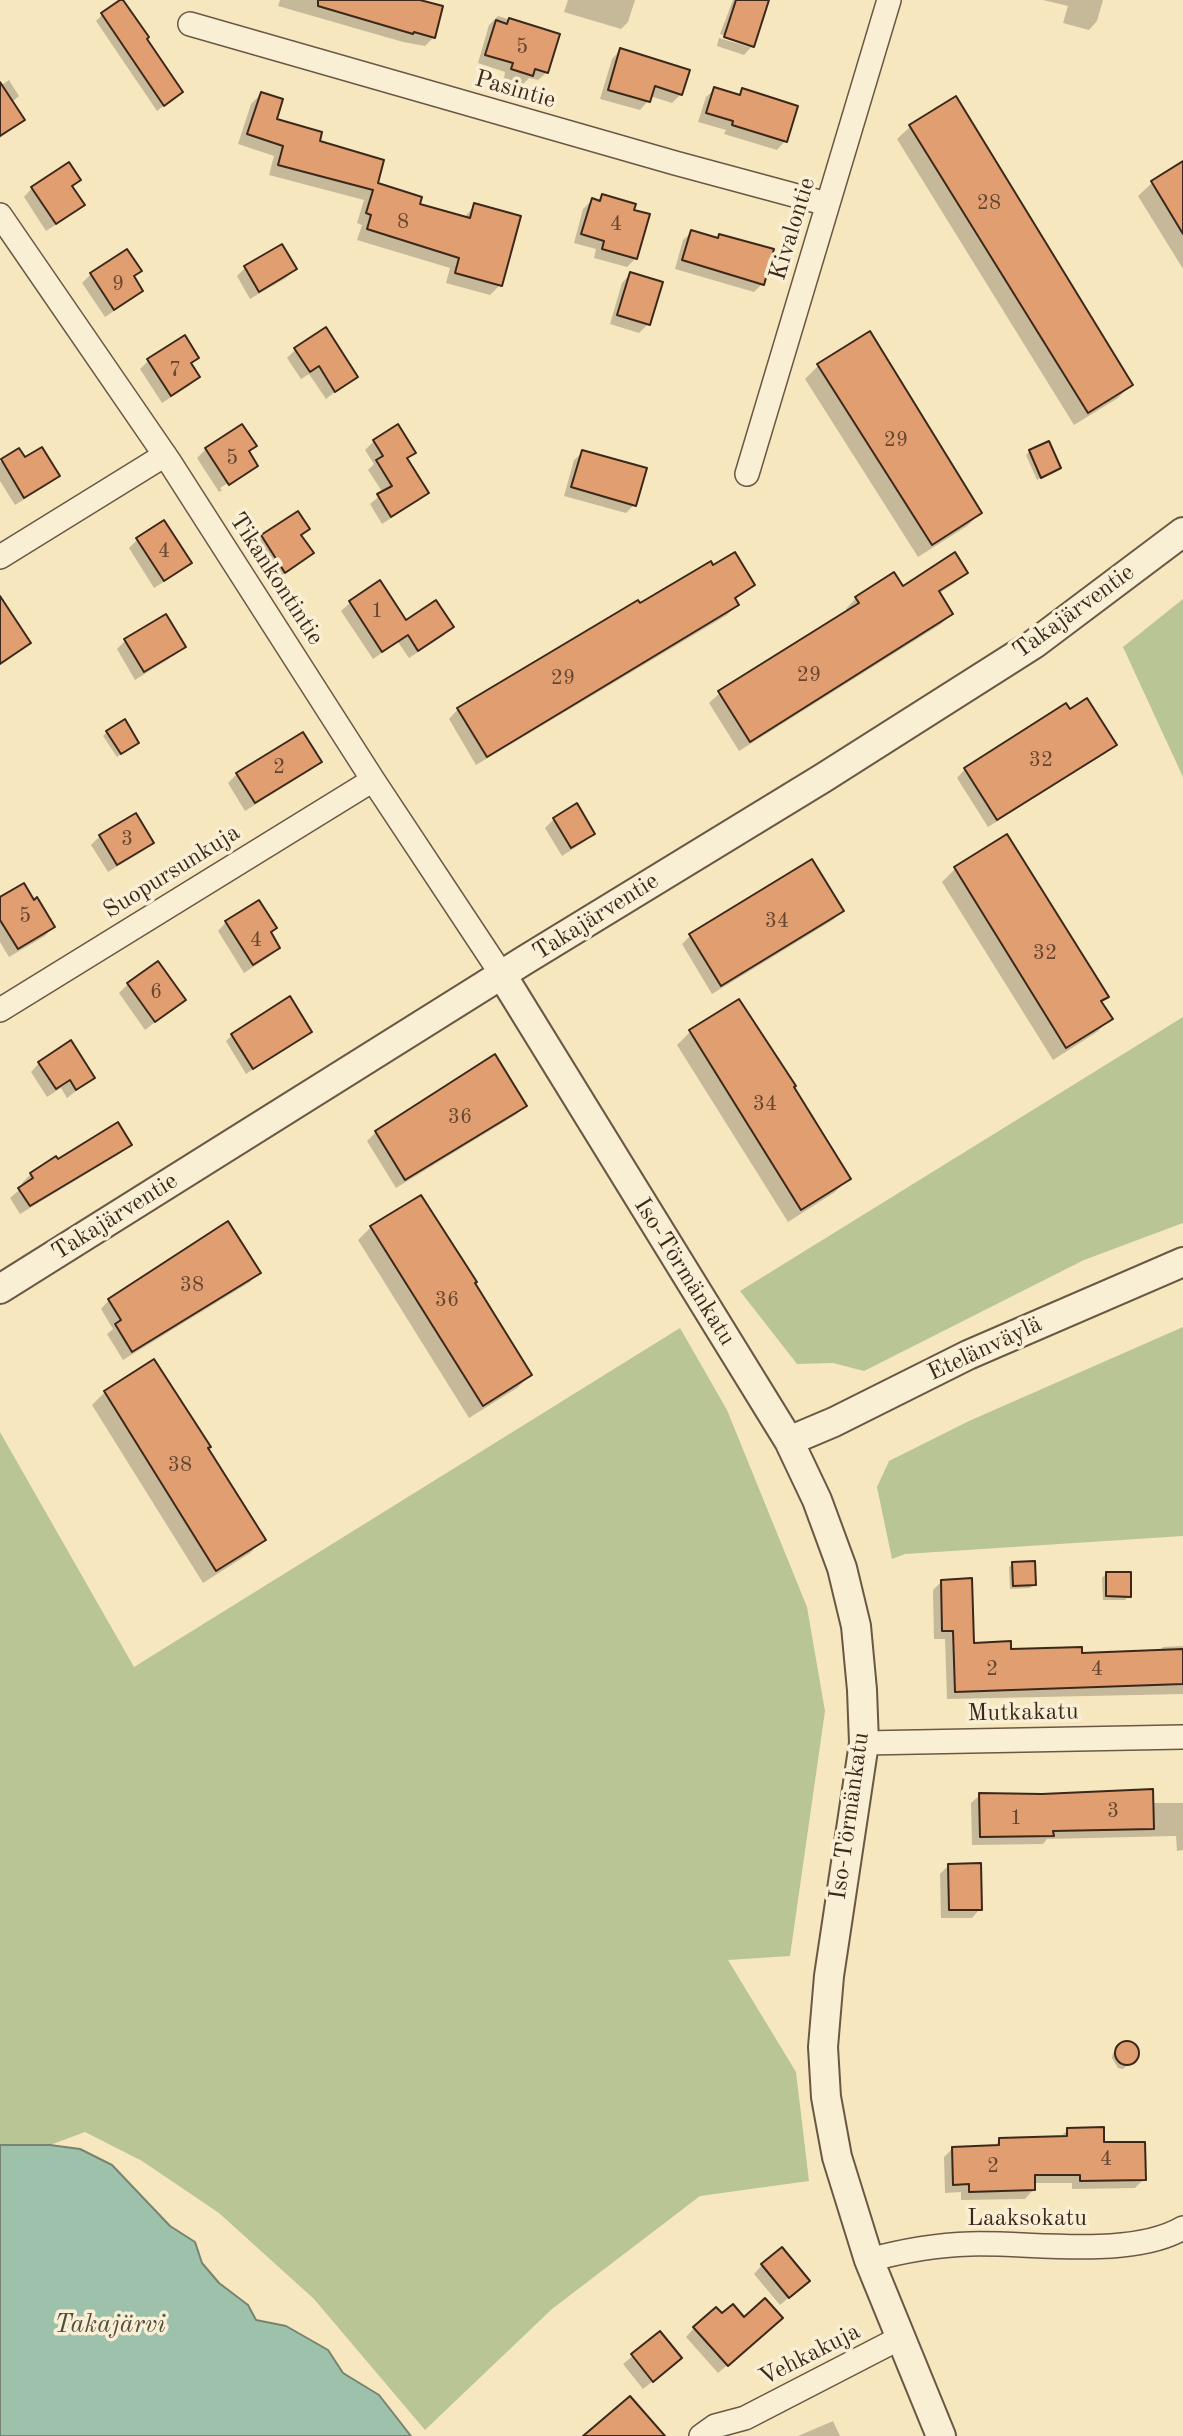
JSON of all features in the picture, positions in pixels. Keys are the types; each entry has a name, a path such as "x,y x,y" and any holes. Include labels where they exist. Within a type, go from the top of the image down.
{"street":[{"name":"Kivalontie","path":"747,474 888,0"},
{"name":"Pasintie","path":"190,24 827,204"},
{"name":"Tikankontintie","path":"0,215 165,455 373,780 502,975"},
{"path":"0,557 165,455"},
{"name":"Takajärventie","path":"0,1289 1034,644 1183,532"},
{"name":"Suopursunkuja","path":"0,1010 373,780"},
{"name":"Iso-Törmänkatu","path":"502,975 789,1441 817,1500 842,1568 856,1626 864,1743 832,1950 823,2047 826,2097 837,2157 869,2260 941,2436"},
{"name":"Etelänväylä","path":"789,1441 834,1422 968,1354 1183,1262"},
{"name":"Mutkakatu","path":"864,1743 1183,1737"},
{"name":"Laaksokatu","path":"869,2260 909,2249 969,2244 1085,2246 1142,2242 1161,2238 1183,2228"},
{"name":"Vehkakuja","path":"701,2436 715,2426 743,2427 900,2338"}],"shaded area":[{"path":"1183,599 1183,777 1123,647"},
{"path":"1183,1017 1183,1223 1084,1260 864,1371 833,1363 797,1364 740,1291"},
{"path":"1183,1327 1183,1536 905,1554 892,1559 877,1487 889,1461 969,1421"},
{"path":"680,1328 727,1410 807,1607 825,1711 790,1956 728,1960 796,2072 809,2181 700,2196 552,2309 425,2430 314,2299 219,2213 142,2161 85,2132 50,2145 0,2145 0,1432 134,1667"}],"water":[{"name":"Takajärvi","path":"0,2145 50,2145 80,2149 112,2165 170,2226 195,2242 202,2263 219,2283 248,2305 256,2320 286,2326 328,2350 343,2373 379,2395 411,2436 0,2436"}],"building":[{"path":"123,0 149,37 147,39 183,92 164,106 101,13"},
{"path":"318,0 420,0 443,6 435,38 318,6"},
{"path":"736,0 769,0 754,47 724,37"},
{"path":"509,18 560,34 548,73 535,69 533,76 511,69 513,63 485,55 496,20 507,24"},
{"path":"620,48 690,70 682,95 655,86 650,102 608,90"},
{"path":"0,82 25,120 0,136"},
{"path":"714,87 740,95 742,88 798,106 787,142 732,125 733,121 706,113"},
{"path":"261,92 283,99 277,119 322,132 320,141 384,160 378,183 422,197 420,204 470,218 474,203 521,216 502,286 455,273 459,258 367,229 371,215 366,213 373,190 278,165 283,146 247,134"},
{"path":"956,96 1133,385 1088,413 909,125"},
{"path":"1183,161 1183,234 1151,181"},
{"path":"69,162 81,180 72,186 85,205 56,224 31,187"},
{"path":"602,194 636,204 634,210 650,214 637,259 602,249 604,241 581,234 592,198 600,201"},
{"path":"691,230 718,238 719,234 774,249 764,285 682,260"},
{"path":"282,244 297,269 259,292 244,266"},
{"path":"127,249 142,271 134,276 143,291 114,310 90,273"},
{"path":"630,272 663,282 650,325 617,315"},
{"path":"326,327 358,377 335,392 319,366 310,372 294,348"},
{"path":"870,331 982,513 932,545 817,364"},
{"path":"185,335 199,358 191,363 200,377 171,396 147,359"},
{"path":"242,424 257,446 249,451 258,466 229,485 205,448"},
{"path":"398,424 416,453 407,458 429,493 391,517 377,494 392,486 376,460 383,456 373,440"},
{"path":"1049,441 1061,468 1041,478 1029,450"},
{"path":"42,447 60,476 24,498 1,459 19,448 25,457"},
{"path":"582,450 647,468 636,506 571,487"},
{"path":"298,511 310,529 301,535 314,553 285,573 261,535"},
{"path":"164,520 192,563 164,581 136,538"},
{"path":"735,552 755,585 735,598 739,605 487,757 457,708 638,600 640,603 711,561 713,565"},
{"path":"955,552 968,573 939,591 953,614 750,742 718,691 859,603 855,597 894,572 903,586"},
{"path":"380,580 406,620 436,600 454,627 418,651 408,635 382,652 349,601"},
{"path":"0,596 31,643 0,664"},
{"path":"166,614 186,647 144,672 124,639"},
{"path":"1087,698 1117,745 997,820 964,768 1066,703 1070,709"},
{"path":"125,719 139,743 121,754 106,731"},
{"path":"303,732 322,762 255,803 236,773"},
{"path":"577,803 595,834 571,848 553,818"},
{"path":"136,813 154,843 117,865 99,835"},
{"path":"1007,834 1109,997 1101,1001 1113,1019 1066,1048 954,867"},
{"path":"812,859 844,911 721,986 689,934"},
{"path":"24,883 34,900 37,897 55,927 18,949 0,920 0,897"},
{"path":"259,900 277,928 271,932 280,948 253,965 225,921"},
{"path":"158,961 186,1000 155,1022 127,983"},
{"path":"290,996 312,1032 253,1069 231,1034"},
{"path":"739,999 796,1086 794,1087 851,1179 801,1210 689,1030"},
{"path":"71,1040 95,1078 76,1090 70,1080 56,1089 38,1062"},
{"path":"495,1054 527,1106 405,1180 375,1131"},
{"path":"118,1122 132,1145 30,1206 18,1188 33,1178 30,1173"},
{"path":"421,1195 532,1375 483,1406 370,1226"},
{"path":"228,1221 261,1273 132,1352 115,1324 121,1320 108,1299"},
{"path":"154,1359 211,1447 208,1448 266,1540 216,1571 104,1391"},
{"path":"1035,1561 1036,1585 1013,1586 1012,1562"},
{"path":"1106,1572 1131,1572 1131,1597 1106,1596"},
{"path":"972,1578 974,1643 1011,1641 1011,1649 1082,1647 1082,1653 1183,1649 1183,1684 955,1692 953,1631 942,1631 941,1580"},
{"path":"1153,1789 1154,1829 1053,1831 1054,1836 980,1837 979,1793 1042,1794"},
{"path":"981,1863 982,1910 949,1910 948,1864"},
{"path":"1127,2041 1138,2048 1139,2053 1132,2064 1127,2065 1116,2058 1115,2053 1122,2042"},
{"path":"1104,2127 1104,2142 1145,2142 1146,2180 1080,2181 1080,2175 1035,2175 1035,2190 969,2192 969,2184 953,2185 952,2147 999,2145 999,2138 1067,2136 1067,2128"},
{"path":"782,2247 810,2281 789,2298 761,2264"},
{"path":"765,2298 783,2318 728,2366 693,2327 716,2307 722,2313 733,2304 744,2317"},
{"path":"660,2331 682,2358 653,2382 631,2354"},
{"path":"630,2396 665,2436 583,2436"}]}
